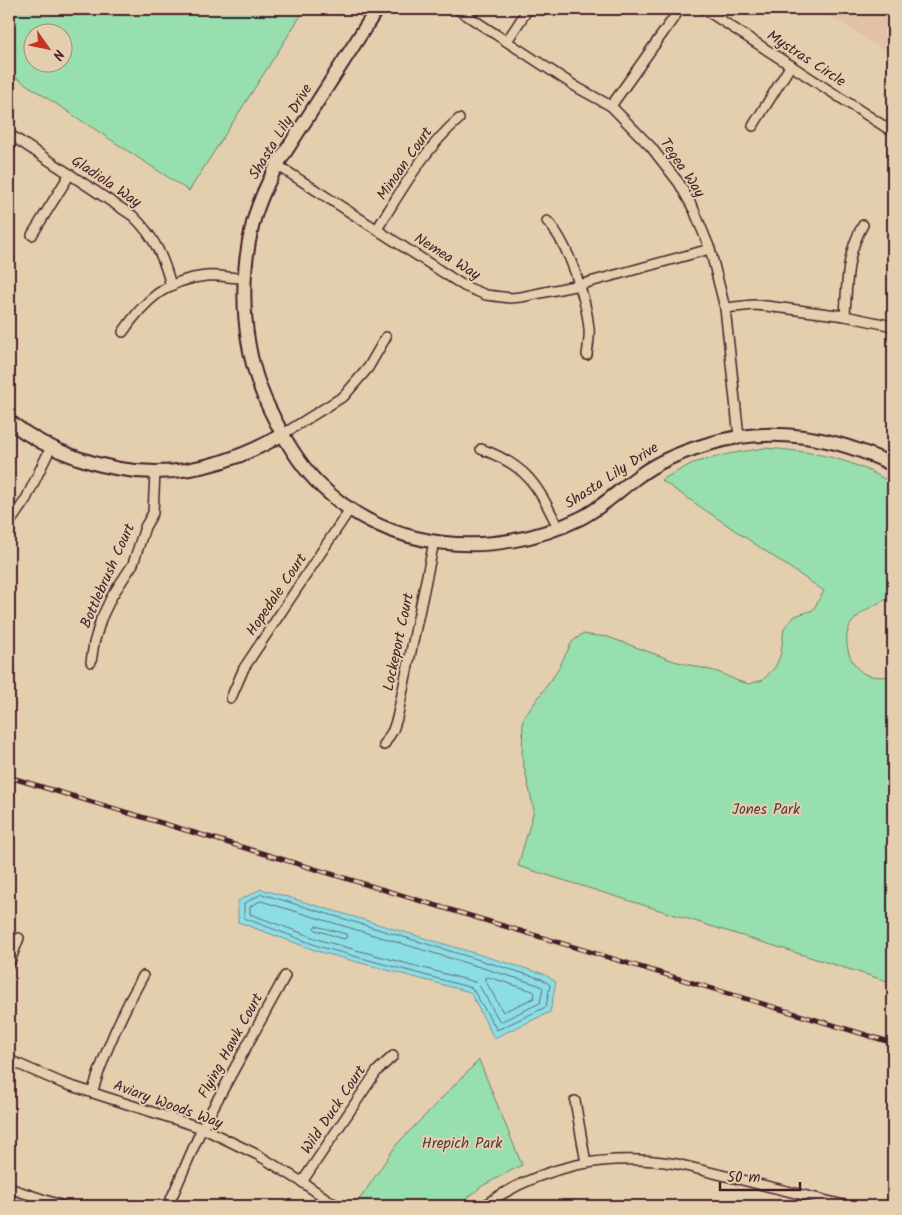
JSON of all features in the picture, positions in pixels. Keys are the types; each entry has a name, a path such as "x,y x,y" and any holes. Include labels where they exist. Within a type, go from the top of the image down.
{"street":[{"name":"Shasta Lily Drive","path":"376,9 277,165 265,189 256,213 244,278 247,326 256,372 264,398 283,434 305,469 335,499 373,522 394,531 434,542 472,545 495,544 540,534 581,518 664,460 706,444 739,437 788,435 824,439 861,450 893,465"},
{"name":"Tegea Way","path":"458,9 578,88 610,106 641,136 670,171 694,210 710,249 725,308 739,437"},
{"path":"507,41 528,9"},
{"path":"610,106 680,9"},
{"name":"Mystras Circle","path":"704,9 893,132"},
{"path":"753,126 791,65"},
{"name":"Minoan Court","path":"377,229 422,158 439,137 459,118"},
{"name":"Gladiola Way","path":"9,134 123,209 142,225 157,245 171,286"},
{"name":"Nemea Way","path":"277,165 464,286 486,295 510,298 522,297 579,285 710,249"},
{"path":"32,235 70,174"},
{"path":"547,221 563,242 579,285 589,328 587,355"},
{"path":"845,316 849,258 863,225"},
{"path":"122,332 144,303 171,286 208,276 244,278"},
{"path":"725,308 754,305 845,316 893,326"},
{"path":"9,421 51,447 80,459 104,465 155,472 193,468 217,463 250,452 334,403 348,391 368,368 386,337"},
{"path":"9,524 23,504 51,447"},
{"path":"481,449 510,461 528,476 542,495 558,527"},
{"name":"Bottlebrush Court","path":"91,662 101,619 112,596 133,564 145,528 153,513 155,472"},
{"name":"Hopedale Court","path":"231,698 244,668 350,509"},
{"name":"Lockeport Court","path":"384,745 393,730 397,718 434,542"},
{"path":"9,964 19,938"},
{"path":"92,1093 106,1049 143,976"},
{"name":"Flying Hawk Court","path":"168,1206 202,1128 285,976"},
{"name":"Wild Duck Court","path":"302,1182 377,1070 393,1056"},
{"name":"Aviary Woods Way","path":"9,1060 62,1083 202,1128 258,1155 337,1206"},
{"path":"575,1101 586,1163"},
{"path":"484,1206 533,1178 586,1163 627,1159 677,1164 835,1205 848,1206"},
{"path":"9,1188 63,1206"}],"shaded area":[{"path":"819,9 893,9 893,56"}],"green space":[{"path":"9,9 305,9 189,191 9,73"},
{"name":"Jones Park","path":"764,448 799,451 831,457 862,468 893,484 893,596 870,607 855,619 848,630 847,643 850,657 863,673 882,677 893,676 893,983 518,866 534,810 522,758 523,719 556,673 572,642 582,634 608,637 674,661 718,672 749,684 763,680 776,666 781,653 784,628 795,616 813,610 824,591 661,480 693,463 728,454"},
{"name":"Hrepich Park","path":"479,1060 522,1165 482,1186 458,1206 355,1206 397,1144"}],"water":[{"path":"261,889 544,974 556,982 550,1012 494,1038 470,992 320,952 238,922 238,901"}],"railway":[{"path":"9,777 893,1043"}]}
